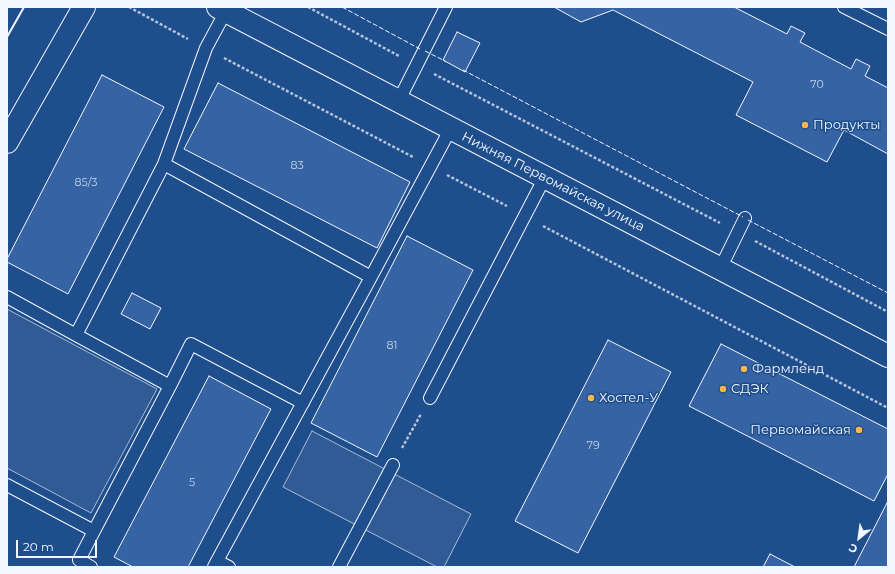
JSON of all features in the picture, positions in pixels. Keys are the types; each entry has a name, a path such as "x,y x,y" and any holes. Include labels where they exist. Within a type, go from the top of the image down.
{"street":[{"path":"7,142 84,7"},
{"name":"Нижняя Первомайская улица","path":"222,9 888,356"}],"lane":[{"path":"398,102 446,7"},
{"path":"844,7 888,29"},
{"path":"76,335 164,164 206,48 222,9"},
{"path":"229,567 216,564 451,128"},
{"path":"164,164 371,276"},
{"path":"430,398 545,177"},
{"path":"720,268 745,218"},
{"path":"7,297 170,386"},
{"path":"91,567 79,560 191,344 303,403"},
{"path":"339,567 393,465"},
{"path":"7,485 94,531"}],"path":[{"path":"308,7 888,312"},
{"path":"393,465 430,398"}],"shaded area":[{"path":"7,309 157,389 91,513 7,468"},
{"path":"312,431 471,514 444,567 437,567 283,487"}],"building":[{"path":"554,7 734,7 787,34 791,26 805,33 800,42 851,69 856,59 870,66 865,76 888,88 888,154 844,130 827,162 736,115 753,82 613,10 581,22"},
{"path":"457,32 480,43 465,72 443,60"},
{"path":"102,75 164,107 68,294 7,262 7,259"},
{"path":"218,83 410,182 377,248 184,149"},
{"path":"407,236 473,270 377,457 311,423"},
{"path":"132,293 161,308 150,329 121,314"},
{"path":"608,340 671,372 578,553 515,521"},
{"path":"721,344 888,429 888,474 874,501 689,406"},
{"path":"209,376 271,409 188,567 133,567 114,557"},
{"path":"888,501 888,567 854,567"},
{"path":"770,554 795,567 763,567"}],"fence":[{"path":"342,7 420,49"},
{"path":"425,51 445,61"},
{"path":"463,70 743,217"},
{"path":"748,220 888,293"}],"wall":[{"path":"7,37 24,7"}],"place":[{"name":"Продукты","path":"805,125"},
{"name":"Фармленд","path":"744,369"},
{"name":"СДЭК","path":"723,389"},
{"name":"Хостел-У","path":"591,398"},
{"name":"Первомайская","path":"859,430"}]}
